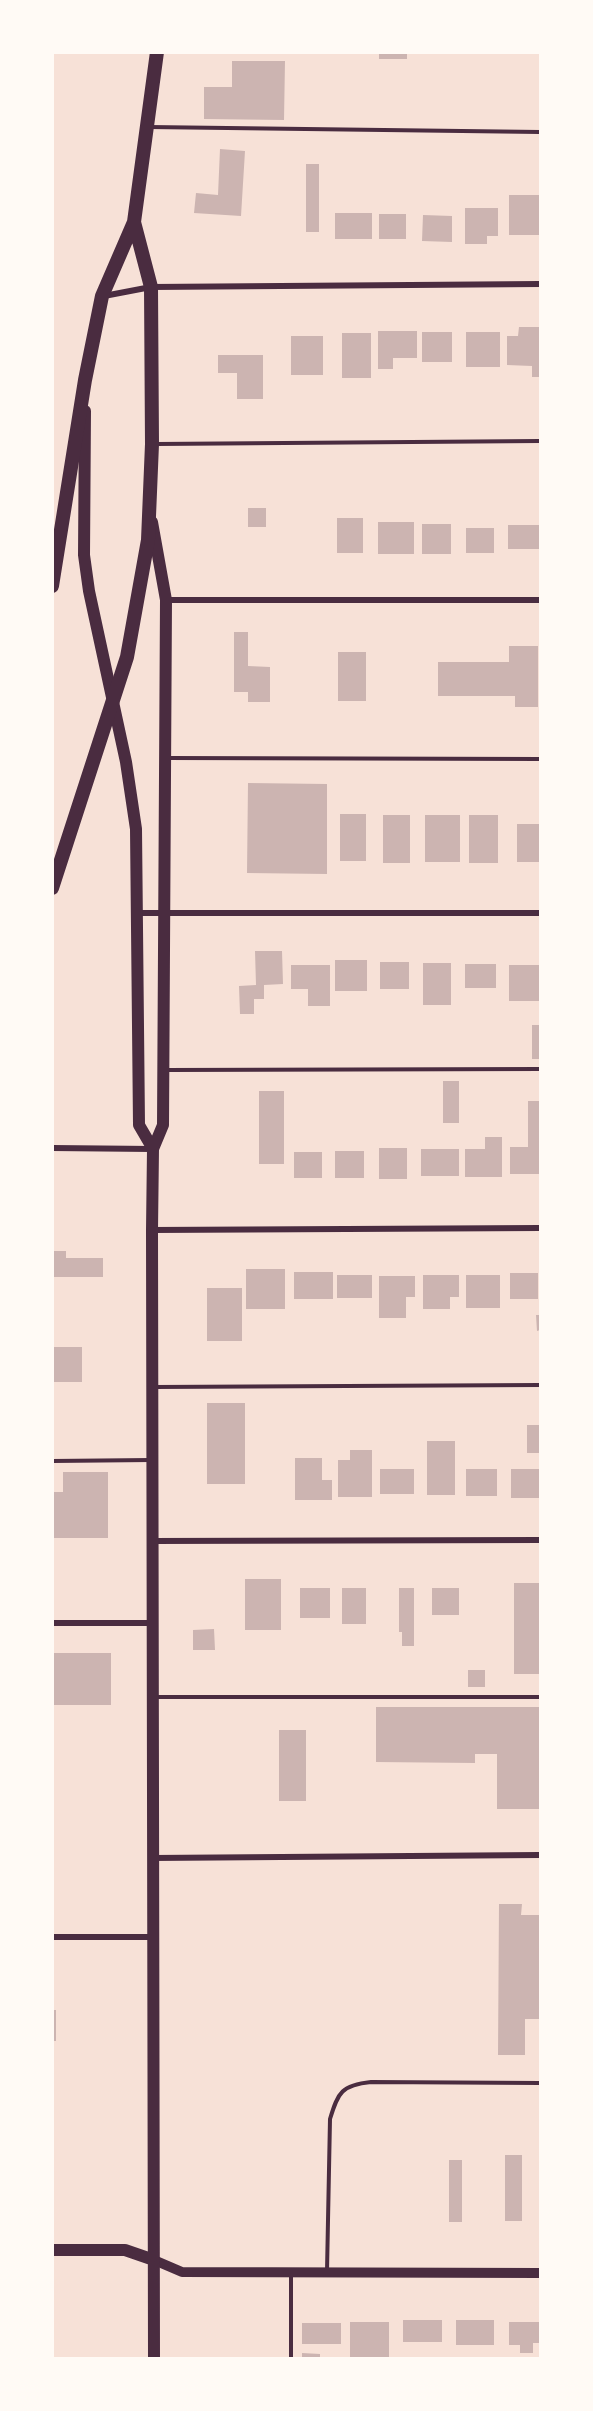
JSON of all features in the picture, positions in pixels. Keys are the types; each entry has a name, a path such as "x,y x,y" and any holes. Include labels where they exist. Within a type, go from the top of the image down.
{"main road":[{"path":"52,585 85,380 102,296 134,222 145,127 157,52"},
{"path":"52,888 127,657 136,618 151,514 152,287 134,222"},
{"path":"85,380 84,555 136,829 139,912 139,1125 153,1149"},
{"path":"151,514 166,600 167,758 163,912 163,1125 153,1149 152,1230 154,2358"},
{"path":"52,2250 125,2250 154,2260"}],"street":[{"path":"102,296 152,287 540,284"},
{"path":"166,600 540,600"},
{"path":"139,912 540,914"},
{"path":"52,1148 153,1149"},
{"path":"152,1230 540,1228"},
{"path":"152,1541 540,1540"},
{"path":"52,1623 152,1623"},
{"path":"152,1857 540,1855"},
{"path":"52,1937 152,1937"},
{"path":"154,2260 182,2272 540,2273"}],"lane":[{"path":"145,127 540,132"},
{"path":"152,444 540,441"},
{"path":"167,758 540,759"},
{"path":"163,1070 540,1069"},
{"path":"151,1387 540,1385"},
{"path":"52,1461 152,1460"},
{"path":"152,1697 540,1697"},
{"path":"327,2272 330,2119 337,2096 351,2084 371,2082 540,2083"},
{"path":"291,2272 291,2358"}],"building":[{"path":"379,52 407,52 407,59 379,59"},
{"path":"232,61 285,61 284,120 204,119 204,87 232,87"},
{"path":"220,149 245,151 241,216 194,213 196,193 218,195"},
{"path":"306,164 319,164 319,232 306,232"},
{"path":"509,195 540,195 540,235 509,235"},
{"path":"465,208 498,208 498,236 487,236 487,244 465,244"},
{"path":"335,213 372,213 372,239 335,239"},
{"path":"379,214 406,214 406,239 379,239"},
{"path":"423,215 452,216 452,242 422,241"},
{"path":"519,327 540,327 540,377 532,377 532,366 507,365 507,336 518,336"},
{"path":"378,331 417,331 417,358 393,358 393,369 378,369"},
{"path":"422,332 452,332 452,362 422,362"},
{"path":"466,332 500,332 500,367 466,367"},
{"path":"342,333 371,333 371,378 342,378"},
{"path":"291,336 323,336 323,375 291,375"},
{"path":"218,355 263,355 263,399 237,399 237,373 218,373"},
{"path":"248,508 266,508 266,527 248,527"},
{"path":"337,518 363,518 363,553 337,553"},
{"path":"378,522 414,522 414,554 378,554"},
{"path":"422,524 451,524 451,554 422,554"},
{"path":"508,525 540,525 540,549 508,549"},
{"path":"466,528 494,528 494,553 466,553"},
{"path":"234,632 248,632 248,666 270,667 270,702 248,702 248,692 234,692"},
{"path":"509,646 538,646 538,707 515,707 515,696 438,696 438,662 509,662"},
{"path":"338,652 366,652 366,701 338,701"},
{"path":"248,783 327,784 327,874 247,873"},
{"path":"340,814 366,814 366,861 340,861"},
{"path":"383,815 410,815 410,863 383,863"},
{"path":"425,815 460,815 460,862 425,862"},
{"path":"469,815 498,815 498,863 469,863"},
{"path":"517,824 540,824 540,862 517,862"},
{"path":"255,951 282,951 283,984 264,985 264,999 254,999 254,1014 240,1014 239,986 256,985"},
{"path":"335,960 367,960 367,991 335,991"},
{"path":"380,962 409,962 409,989 380,989"},
{"path":"423,963 451,963 451,1005 423,1005"},
{"path":"465,964 496,964 496,988 465,988"},
{"path":"291,965 330,965 330,1006 308,1006 308,989 291,989"},
{"path":"509,965 540,965 540,1001 509,1001"},
{"path":"532,1025 540,1025 540,1059 532,1059"},
{"path":"443,1081 459,1081 459,1123 443,1123"},
{"path":"259,1091 284,1091 284,1164 259,1164"},
{"path":"528,1101 540,1101 540,1174 510,1174 510,1147 528,1147"},
{"path":"485,1137 502,1137 502,1177 465,1177 465,1149 485,1149"},
{"path":"379,1148 407,1148 407,1179 379,1179"},
{"path":"421,1149 459,1149 459,1176 421,1176"},
{"path":"335,1151 364,1151 364,1178 335,1178"},
{"path":"294,1152 322,1152 322,1178 294,1178"},
{"path":"52,1251 66,1251 66,1258 103,1258 103,1277 52,1277"},
{"path":"246,1269 285,1269 285,1309 246,1309"},
{"path":"294,1272 333,1272 333,1299 294,1299"},
{"path":"510,1273 538,1273 538,1299 510,1299"},
{"path":"337,1275 372,1275 372,1298 337,1298"},
{"path":"423,1275 459,1275 459,1297 450,1297 450,1309 423,1309"},
{"path":"466,1275 500,1275 500,1308 466,1308"},
{"path":"379,1276 415,1276 415,1297 406,1297 406,1318 379,1318"},
{"path":"207,1288 242,1288 242,1341 207,1341"},
{"path":"536,1315 540,1315 540,1330 537,1331"},
{"path":"52,1347 82,1347 82,1382 52,1382"},
{"path":"207,1403 245,1403 245,1484 207,1484"},
{"path":"527,1425 540,1425 540,1453 527,1453"},
{"path":"427,1441 455,1441 455,1495 427,1495"},
{"path":"350,1450 372,1450 372,1497 338,1497 338,1460 350,1460"},
{"path":"295,1458 322,1458 322,1480 332,1480 332,1500 295,1500"},
{"path":"380,1469 414,1469 414,1494 380,1494"},
{"path":"466,1469 497,1469 497,1496 466,1496"},
{"path":"511,1469 540,1469 540,1498 511,1498"},
{"path":"63,1472 108,1472 108,1538 52,1538 52,1492 63,1492"},
{"path":"245,1579 281,1579 281,1630 245,1630"},
{"path":"514,1583 540,1583 540,1674 514,1674"},
{"path":"300,1588 330,1588 330,1618 300,1618"},
{"path":"342,1588 366,1588 366,1624 342,1624"},
{"path":"399,1588 414,1588 414,1646 402,1646 402,1632 399,1632"},
{"path":"432,1588 459,1588 459,1615 432,1615"},
{"path":"214,1629 215,1650 193,1650 193,1630"},
{"path":"52,1653 111,1653 111,1705 52,1705"},
{"path":"468,1670 485,1670 485,1687 468,1687"},
{"path":"376,1707 540,1707 540,1809 497,1809 497,1754 475,1754 475,1763 376,1762"},
{"path":"279,1730 306,1730 306,1801 279,1801"},
{"path":"499,1904 522,1904 521,1915 540,1915 540,2019 525,2019 525,2055 498,2055"},
{"path":"52,2010 56,2010 56,2041 52,2041"},
{"path":"505,2155 522,2155 522,2221 505,2221"},
{"path":"449,2160 462,2160 462,2222 449,2222"},
{"path":"403,2320 442,2320 442,2342 403,2342"},
{"path":"456,2320 494,2320 494,2345 456,2345"},
{"path":"350,2322 389,2322 389,2357 350,2357"},
{"path":"509,2322 540,2322 540,2343 533,2343 533,2353 520,2353 520,2345 509,2345"},
{"path":"302,2323 341,2323 341,2344 302,2344"},
{"path":"302,2353 320,2354 320,2358 302,2358"}]}
